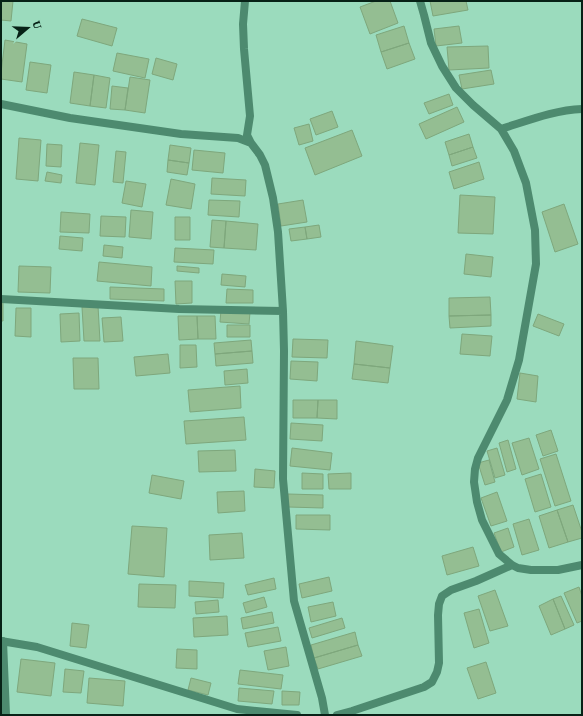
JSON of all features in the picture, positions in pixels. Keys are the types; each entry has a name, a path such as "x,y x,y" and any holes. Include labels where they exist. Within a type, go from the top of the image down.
{"street":[{"path":"245,1 243,24 244,49 250,116 247,135 251,144"},
{"path":"420,1 431,43 442,66 456,88 501,129 514,151 526,183 535,230 536,264 519,360 507,400 478,458 475,469 474,482 482,520 499,554 518,568 531,570 558,570 582,565"},
{"path":"1,104 70,118 181,134 238,138 251,144 257,150 265,165 273,198 278,232 283,311 284,359 283,479 294,601 322,698 325,715"},
{"path":"501,129 554,113 582,109"},
{"path":"1,299 179,309 283,311"},
{"path":"337,715 424,687 432,682 439,663 438,615 439,604 442,596 451,590 512,565"},
{"path":"6,715 2,641 37,648 237,709 297,715"}],"building":[{"path":"1,1 13,1 11,21 1,20"},
{"path":"376,1 390,1 398,23 370,34 360,7"},
{"path":"430,1 466,1 468,10 433,16"},
{"path":"82,19 117,28 112,46 77,36"},
{"path":"404,26 409,43 381,52 376,35"},
{"path":"459,26 462,43 436,46 434,29"},
{"path":"5,40 27,44 22,82 1,79"},
{"path":"409,43 415,59 387,69 381,52"},
{"path":"488,46 489,68 449,70 447,47"},
{"path":"117,53 149,59 145,78 113,71"},
{"path":"156,58 177,64 173,80 152,74"},
{"path":"30,62 51,65 47,93 26,90"},
{"path":"491,70 494,84 462,89 459,75"},
{"path":"74,72 94,75 90,106 70,103"},
{"path":"94,75 110,78 106,108 90,106"},
{"path":"130,77 150,80 145,113 125,110"},
{"path":"112,86 128,88 125,110 110,109"},
{"path":"449,94 453,105 429,114 424,103"},
{"path":"457,107 464,122 426,139 419,124"},
{"path":"332,111 338,127 316,135 310,119"},
{"path":"309,124 313,141 299,145 294,128"},
{"path":"352,130 362,156 315,175 305,148"},
{"path":"469,134 473,147 449,155 445,142"},
{"path":"19,138 41,140 38,181 16,179"},
{"path":"80,143 99,145 95,185 76,183"},
{"path":"47,144 62,145 61,167 46,166"},
{"path":"170,145 191,148 189,163 168,160"},
{"path":"473,147 477,158 452,166 449,155"},
{"path":"194,150 225,153 223,173 192,170"},
{"path":"116,151 126,152 123,183 113,182"},
{"path":"168,160 189,163 187,175 167,172"},
{"path":"479,162 484,179 454,189 449,172"},
{"path":"47,172 62,175 61,183 45,181"},
{"path":"212,178 246,180 245,196 211,194"},
{"path":"171,179 195,184 191,209 166,205"},
{"path":"126,181 146,184 142,207 122,203"},
{"path":"460,195 495,197 493,234 458,233"},
{"path":"209,200 240,201 239,217 208,215"},
{"path":"303,200 307,222 281,226 278,204"},
{"path":"564,204 578,244 555,252 542,212"},
{"path":"131,210 153,212 151,239 129,237"},
{"path":"61,212 90,214 89,233 60,232"},
{"path":"101,216 126,217 125,237 100,236"},
{"path":"175,217 190,217 190,240 175,240"},
{"path":"212,220 226,221 224,248 210,247"},
{"path":"226,221 258,224 256,250 224,248"},
{"path":"319,225 321,237 307,239 305,227"},
{"path":"305,227 307,239 291,241 289,229"},
{"path":"60,236 83,238 82,251 59,249"},
{"path":"104,245 123,247 122,258 103,256"},
{"path":"175,248 214,250 213,264 174,262"},
{"path":"466,254 493,257 491,277 464,274"},
{"path":"99,262 152,267 151,286 97,281"},
{"path":"19,266 51,267 50,293 18,292"},
{"path":"177,266 199,268 199,273 177,271"},
{"path":"222,274 246,276 245,287 221,285"},
{"path":"175,281 192,281 192,303 176,304"},
{"path":"110,287 164,289 164,301 110,299"},
{"path":"227,289 253,290 253,303 226,303"},
{"path":"490,297 491,315 449,316 449,298"},
{"path":"1,302 3,302 3,321 1,321"},
{"path":"98,306 100,341 84,341 82,307"},
{"path":"16,308 31,308 31,337 15,336"},
{"path":"221,310 250,312 249,324 220,322"},
{"path":"79,313 80,341 61,342 60,314"},
{"path":"538,314 564,324 559,336 533,326"},
{"path":"491,315 491,326 450,328 449,316"},
{"path":"178,316 197,316 198,339 179,340"},
{"path":"197,316 215,316 216,339 198,339"},
{"path":"121,317 123,341 104,342 102,318"},
{"path":"227,325 250,325 250,337 227,337"},
{"path":"462,334 492,336 490,356 460,354"},
{"path":"293,339 328,340 327,358 292,357"},
{"path":"251,340 252,351 215,354 214,343"},
{"path":"356,341 393,346 390,368 354,364"},
{"path":"180,345 196,345 197,367 180,368"},
{"path":"252,351 253,363 216,366 215,354"},
{"path":"168,354 170,373 136,376 134,357"},
{"path":"73,358 98,358 99,389 74,389"},
{"path":"291,361 318,362 317,381 290,379"},
{"path":"354,364 390,368 388,383 352,379"},
{"path":"247,369 248,383 225,385 224,371"},
{"path":"520,373 538,376 536,402 517,399"},
{"path":"240,386 241,408 190,412 188,390"},
{"path":"293,400 318,400 317,418 293,418"},
{"path":"318,400 337,400 337,419 317,418"},
{"path":"244,417 246,440 186,444 184,421"},
{"path":"291,423 323,425 322,441 290,439"},
{"path":"551,430 558,451 543,456 536,435"},
{"path":"529,438 539,469 522,475 512,443"},
{"path":"508,440 516,469 507,472 499,443"},
{"path":"292,448 332,453 330,470 290,466"},
{"path":"497,448 505,475 495,478 487,451"},
{"path":"235,450 236,471 199,472 198,451"},
{"path":"556,454 571,501 555,506 540,459"},
{"path":"489,460 495,482 485,485 478,463"},
{"path":"255,469 275,471 274,488 254,487"},
{"path":"302,473 323,474 323,489 302,489"},
{"path":"351,473 351,489 329,489 328,474"},
{"path":"541,474 551,507 535,512 525,479"},
{"path":"152,475 184,481 181,499 149,493"},
{"path":"244,491 245,511 218,513 217,492"},
{"path":"497,492 507,521 491,526 481,498"},
{"path":"288,494 323,495 323,508 288,507"},
{"path":"573,505 582,532 582,538 568,542 557,510"},
{"path":"557,510 568,542 549,548 539,516"},
{"path":"296,515 330,515 330,530 296,529"},
{"path":"529,519 539,550 522,555 513,524"},
{"path":"132,526 167,528 164,577 128,574"},
{"path":"508,528 514,547 501,552 494,533"},
{"path":"242,533 244,558 210,560 209,535"},
{"path":"473,547 479,566 447,575 442,556"},
{"path":"329,577 332,591 302,598 299,584"},
{"path":"274,578 276,589 248,595 245,585"},
{"path":"189,581 224,583 223,598 189,596"},
{"path":"139,584 176,585 175,608 138,607"},
{"path":"579,587 582,596 582,621 577,623 564,593"},
{"path":"495,590 508,626 490,631 478,596"},
{"path":"561,596 574,625 565,629 553,599"},
{"path":"264,597 267,607 246,613 243,603"},
{"path":"553,599 565,629 551,635 539,606"},
{"path":"218,600 219,612 196,614 195,602"},
{"path":"333,602 336,616 311,622 308,607"},
{"path":"479,609 489,643 474,648 464,613"},
{"path":"272,612 274,623 243,629 241,618"},
{"path":"227,616 228,635 194,637 193,618"},
{"path":"342,618 345,628 312,638 309,628"},
{"path":"72,623 89,625 86,648 70,646"},
{"path":"278,627 281,641 248,647 245,633"},
{"path":"355,632 358,645 314,658 311,645"},
{"path":"358,645 362,656 318,669 314,658"},
{"path":"286,647 289,666 268,670 264,651"},
{"path":"177,649 197,650 197,669 176,668"},
{"path":"21,659 55,663 51,696 17,692"},
{"path":"486,662 496,693 478,699 467,668"},
{"path":"65,669 84,671 81,693 63,692"},
{"path":"240,670 283,675 281,689 238,684"},
{"path":"89,678 125,681 123,706 87,703"},
{"path":"191,678 211,683 208,695 188,690"},
{"path":"239,688 274,691 272,704 238,701"},
{"path":"282,691 300,692 299,705 282,705"}]}
